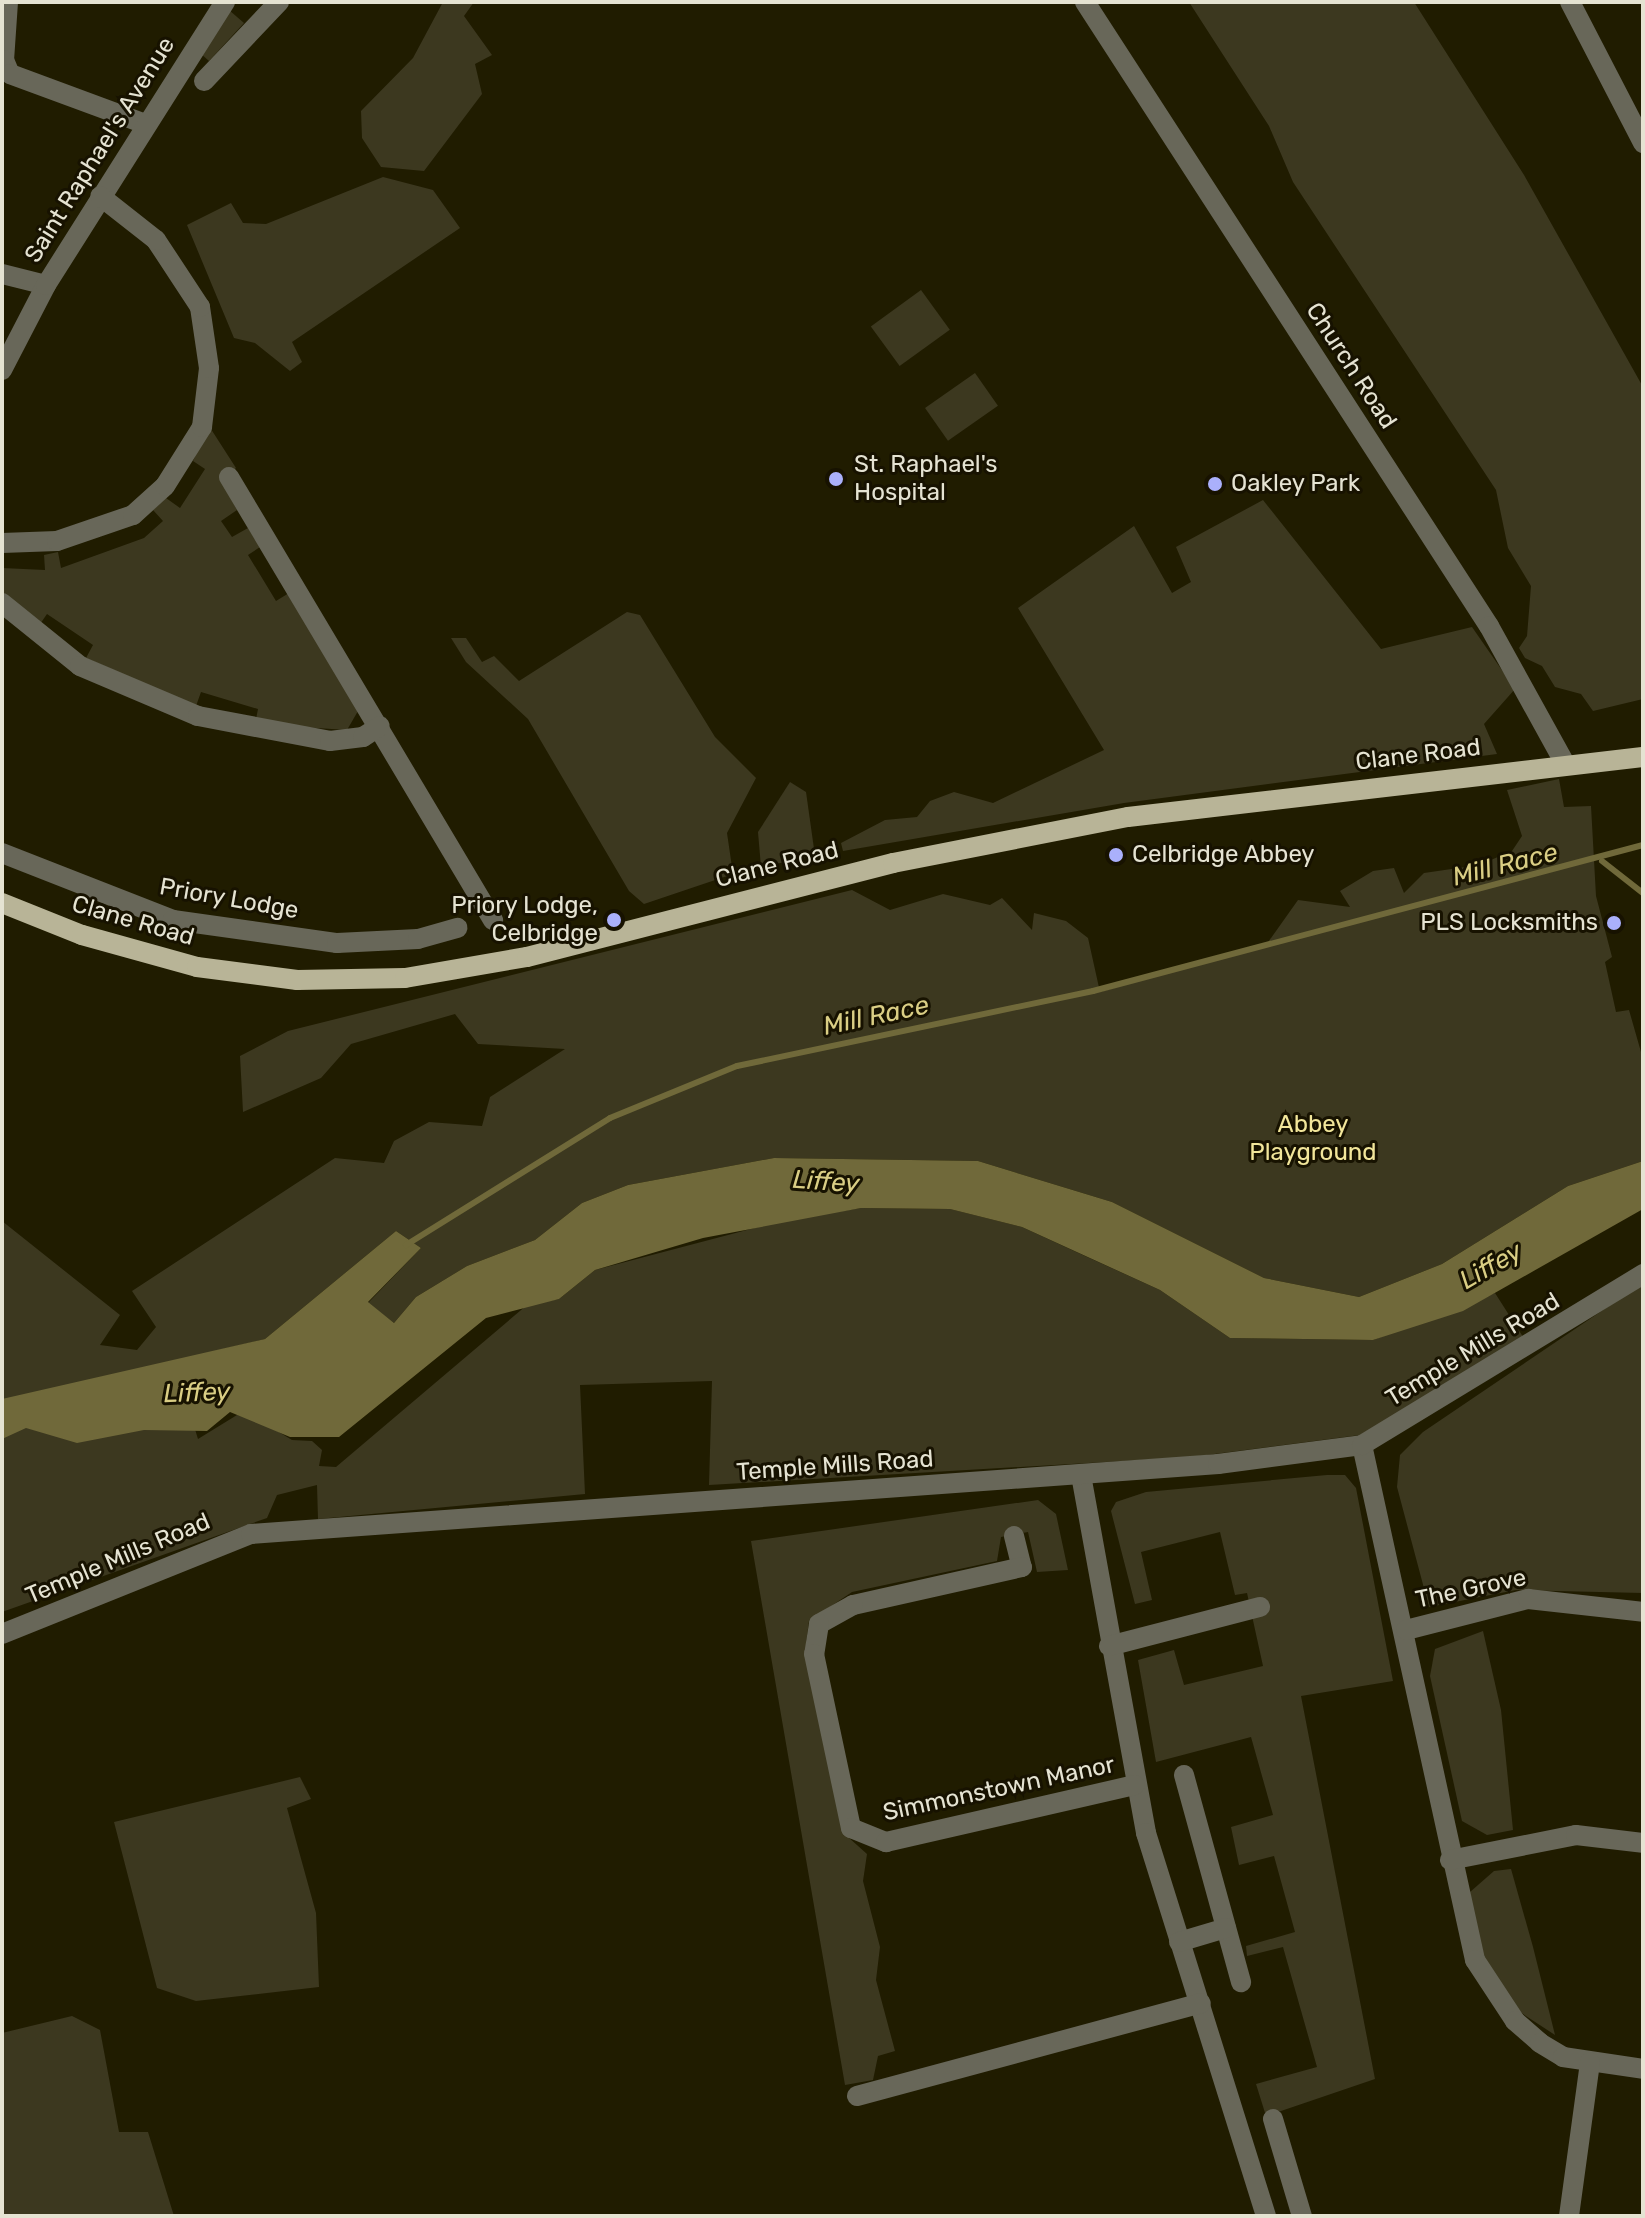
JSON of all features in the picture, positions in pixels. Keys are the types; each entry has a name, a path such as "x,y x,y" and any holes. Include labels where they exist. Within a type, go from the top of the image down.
{"main road":[{"name":"Clane Road","path":"2,903 82,935 197,967 297,980 405,978 527,957 893,863 1118,819 1570,762 1643,757"}],"street":[{"path":"8,2 4,60 10,74 145,124"},
{"name":"Saint Raphael's Avenue","path":"2,370 46,285 225,2"},
{"path":"204,81 279,2"},
{"name":"Church Road","path":"1085,2 1489,626 1570,762"},
{"path":"1570,2 1643,143"},
{"path":"2,543 57,541 133,515 165,486 202,427 209,368 200,307 156,240 100,196"},
{"path":"2,274 46,285"},
{"path":"229,477 493,920"},
{"path":"2,603 80,666 198,716 330,741 363,737 380,726"},
{"name":"Priory Lodge","path":"2,853 173,920 337,943 418,939 457,928"},
{"name":"Temple Mills Road","path":"2,1634 192,1552 251,1534 1081,1475 1362,1445 1643,1274"},
{"name":"The Grove","path":"1362,1445 1406,1630 1450,1860 1475,1960 1497,1997 1540,2043 1590,2062 1643,2069"},
{"name":"Simmonstown Manor","path":"1081,1475 1135,1785 1179,1942 1201,2003 1266,2216"},
{"name":"Simmonstown Manor","path":"1014,1536 1022,1567 853,1605 819,1624 814,1654 851,1828 886,1842 1135,1785"},
{"name":"The Grove","path":"1406,1630 1528,1599 1643,1612"},
{"path":"1109,1646 1260,1607"},
{"path":"1184,1775 1241,1982"},
{"path":"1450,1860 1576,1835 1643,1843"},
{"path":"1179,1942 1226,1928"},
{"path":"857,2096 1201,2003"},
{"path":"1569,2216 1590,2062"},
{"path":"1273,2119 1302,2216"}],"green space":[{"path":"443,2 474,2 464,16 492,55 475,64 482,94 424,171 381,167 362,138 361,111 413,58"},
{"path":"1189,2 1414,2 1524,175 1643,387 1643,699 1593,711 1581,694 1555,687 1542,666 1525,658 1519,648 1527,636 1531,586 1508,548 1496,490 1293,182 1269,126"},
{"path":"229,10 244,23 209,61 200,53"},
{"path":"383,177 433,190 460,228 292,342 302,362 290,371 255,343 234,338 187,225 231,203 243,223 266,224"},
{"path":"921,290 950,330 900,366 871,326"},
{"path":"975,373 998,406 948,441 925,408"},
{"path":"209,426 236,468 221,481 237,510 221,521 232,537 248,528 260,547 248,555 276,601 289,593 358,711 347,730 255,724 258,709 201,692 196,706 86,658 93,645 47,614 38,627 2,596 2,568 45,570 44,555 58,552 61,568 144,538 163,521 153,510 166,498 180,508 205,469 193,461"},
{"path":"1263,500 1381,649 1472,627 1515,689 1484,724 1497,754 1124,803 843,851 841,843 885,820 917,817 930,801 954,792 993,803 1104,750 1018,608 1134,526 1172,593 1191,582 1176,547"},
{"path":"627,612 640,615 715,737 756,778 727,833 733,874 644,904 629,891 528,719 466,662 451,638 466,638 482,662 494,656 519,681"},
{"name":"Abbey Playground","path":"1559,779 1564,807 1591,806 1596,896 1612,957 1605,962 1616,1012 1629,1010 1643,1059 1643,1161 1568,1186 1442,1264 1359,1297 1264,1278 1112,1202 978,1161 774,1158 628,1185 582,1203 535,1240 467,1266 416,1297 394,1323 368,1303 421,1248 396,1231 265,1339 174,1361 198,1439 237,1415 254,1417 292,1440 312,1441 322,1450 319,1466 336,1467 527,1305 559,1299 595,1270 785,1220 861,1208 950,1209 1022,1227 1160,1290 1230,1338 1373,1340 1495,1293 1525,1340 1360,1435 1191,1457 709,1485 712,1381 580,1385 585,1494 318,1519 317,1485 277,1495 267,1518 2,1612 2,1221 120,1315 100,1345 137,1350 156,1327 132,1291 335,1158 384,1163 394,1141 429,1122 482,1126 490,1097 565,1049 478,1044 455,1014 351,1044 321,1078 243,1112 240,1056 288,1031 852,890 890,910 943,894 990,905 1002,898 1032,930 1034,913 1066,921 1088,938 1100,992 1266,945 1298,900 1350,907 1340,891 1373,871 1394,868 1404,893 1424,873 1479,865 1512,851 1522,836 1507,790"},
{"path":"790,782 806,792 815,856 761,867 758,832"},
{"path":"1643,1283 1643,1593 1516,1590 1429,1607 1397,1487 1400,1455 1423,1432"},
{"path":"1345,1475 1356,1488 1393,1681 1301,1696 1375,2079 1266,2116 1256,2084 1317,2067 1283,1947 1247,1956 1246,1946 1295,1932 1274,1856 1239,1865 1231,1827 1273,1815 1251,1737 1156,1762 1138,1660 1174,1650 1184,1685 1263,1666 1247,1593 1235,1595 1220,1532 1141,1552 1152,1600 1135,1604 1111,1511 1116,1502 1146,1492"},
{"path":"1038,1500 1056,1514 1068,1570 1037,1572 1028,1532 1001,1537 997,1561 852,1592 809,1621 806,1643 848,1837 867,1854 863,1881 880,1947 876,1980 895,2051 878,2056 873,2080 845,2085 751,1541"},
{"path":"1483,1631 1501,1710 1513,1830 1487,1835 1462,1821 1430,1676 1435,1649"},
{"path":"300,1777 311,1799 287,1808 316,1913 319,1987 196,2001 157,1988 114,1822"},
{"path":"1511,1869 1555,2035 1520,2012 1478,1952 1470,1892 1494,1871"},
{"path":"72,2016 100,2030 119,2132 148,2132 174,2216 2,2216 2,2033"}],"water":[{"name":"Liffey","path":"774,1158 978,1161 1112,1202 1264,1278 1359,1297 1442,1264 1568,1186 1643,1161 1643,1209 1463,1311 1373,1340 1230,1338 1160,1290 1022,1227 950,1209 861,1208 703,1238 595,1270 559,1299 486,1318 339,1437 290,1437 230,1412 207,1431 144,1430 77,1443 26,1428 2,1439 2,1399 265,1339 396,1231 421,1248 368,1302 394,1323 416,1297 467,1266 535,1240 582,1203 628,1185"}],"waterway":[{"name":"Mill Race","path":"406,1245 610,1118 737,1066 1093,991 1643,845"},
{"name":"Mill Race","path":"1602,861 1643,893"}],"place":[{"name":"St. Raphael's Hospital","path":"836,479"},
{"name":"Oakley Park","path":"1215,484"},
{"name":"Celbridge Abbey","path":"1116,855"},
{"name":"Priory Lodge, Celbridge","path":"614,920"},
{"name":"PLS Locksmiths","path":"1614,923"}]}
